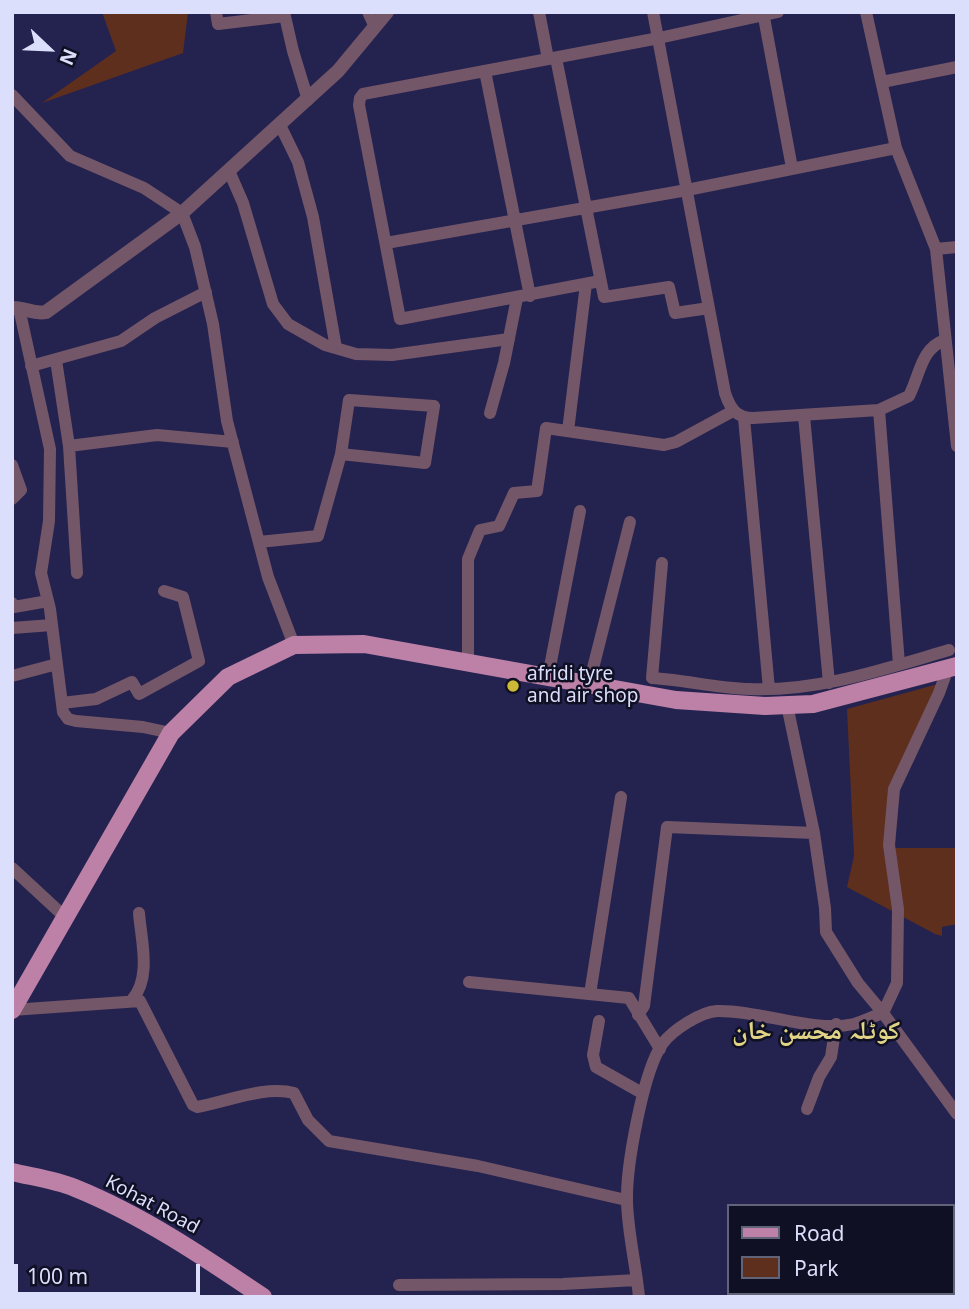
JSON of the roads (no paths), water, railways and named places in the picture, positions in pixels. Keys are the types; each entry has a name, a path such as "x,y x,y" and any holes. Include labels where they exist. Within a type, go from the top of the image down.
{"main road":[{"path":"12,1010 171,733 228,677 294,645 364,644 676,700 765,706 813,704 951,661"},
{"name":"Kohat Road","path":"12,1172 73,1187 119,1208 206,1258 263,1297"}],"street":[{"path":"216,12 218,24 284,14 308,100"},
{"path":"368,12 375,27"},
{"path":"171,733 68,719 64,712 52,625 41,573 49,521 50,449 15,308 39,314 46,313 182,213 338,71 387,12"},
{"path":"539,12 552,58 604,297 669,287 675,313 709,308"},
{"path":"653,12 725,393 739,414 769,689"},
{"path":"600,281 400,319 359,105 363,93 659,38 778,12"},
{"path":"866,12 896,148 936,249 957,446"},
{"path":"764,14 792,168"},
{"path":"882,82 957,66"},
{"path":"485,71 516,220 523,297 490,413"},
{"path":"12,95 70,156 144,188 182,213 195,247 213,324 227,421 268,577 294,645"},
{"path":"280,125 298,162 313,217 336,348"},
{"path":"386,243 687,190 896,148"},
{"path":"229,171 243,203 272,304 288,324 325,345 356,354 393,355 509,339"},
{"path":"936,249 957,247"},
{"path":"568,431 586,284"},
{"path":"31,366 121,341 155,318 206,292"},
{"path":"468,663 468,559 480,530 499,526 514,493 537,491 546,428 664,445 739,414 804,416 879,410 909,396 926,353 932,346 945,340"},
{"path":"56,360 69,446 76,573"},
{"path":"259,542 318,536 341,454 349,400 434,406 425,463 341,454"},
{"path":"879,410 899,664"},
{"path":"804,416 829,683"},
{"path":"69,446 157,435 233,442"},
{"path":"12,465 21,490 12,499"},
{"path":"548,677 580,511"},
{"path":"589,684 630,522"},
{"path":"639,1297 626,1200 642,1093 660,1049 681,1026 713,1011 745,1012 809,1024 852,1024 883,1013 897,983 898,909 889,845 894,789 951,661 899,664 829,683 769,689 719,687 652,678 662,563"},
{"path":"62,703 96,699 132,681 139,694 199,661 183,597 164,591"},
{"path":"12,603 14,607 48,601"},
{"path":"12,628 52,625"},
{"path":"12,676 57,664"},
{"path":"788,705 814,833 825,908 825,932 858,983 957,1114"},
{"path":"590,994 621,797"},
{"path":"638,1015 644,1006 667,827 814,833"},
{"path":"12,868 65,917"},
{"path":"132,1000 139,992 144,973 139,913"},
{"path":"469,982 629,998 660,1049"},
{"path":"12,1010 140,1001 193,1105 197,1107 284,1090 294,1093 308,1120 329,1141 478,1166 626,1200"},
{"path":"599,1021 593,1055 596,1067 642,1093"},
{"path":"807,1109 819,1077 831,1057 836,1024"},
{"path":"399,1285 563,1284 637,1280"}],"place":[{"name":"afridi tyre and air shop","path":"513,686"}],"district":[{"name":"کوٹلہ محسن خان","path":"816,1032"}]}
